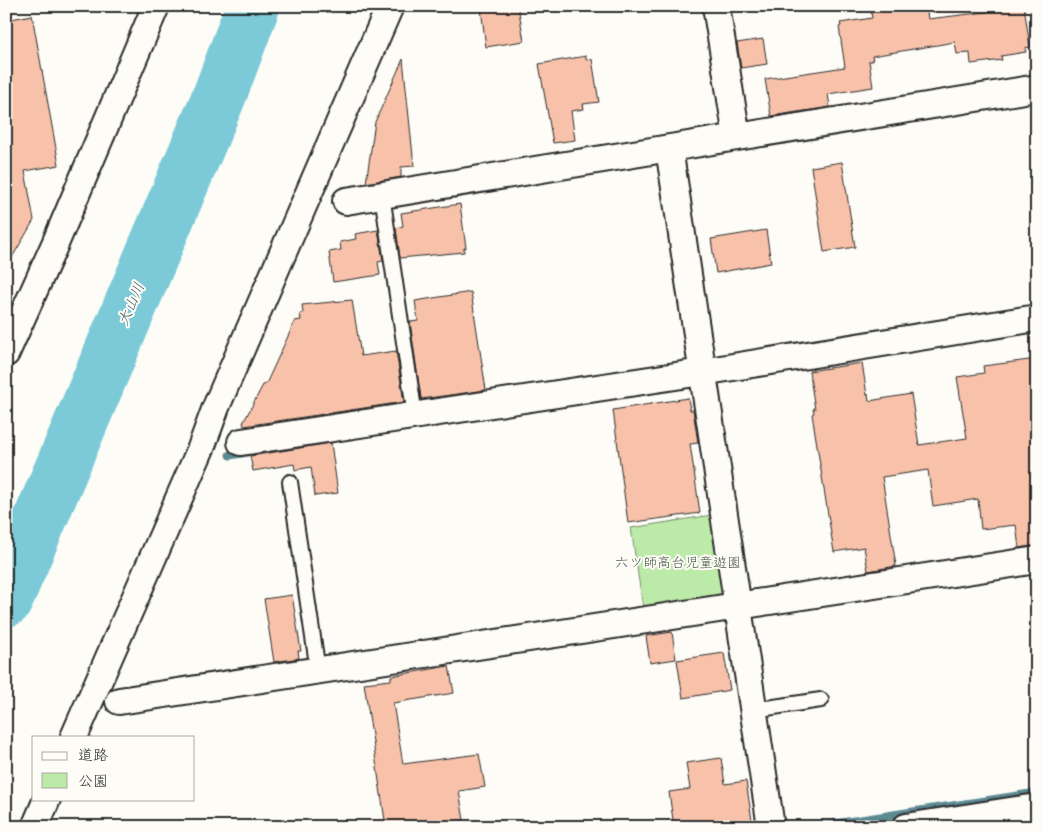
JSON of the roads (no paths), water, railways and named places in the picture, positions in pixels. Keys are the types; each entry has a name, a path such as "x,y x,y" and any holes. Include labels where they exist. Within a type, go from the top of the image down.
{"street":[{"path":"6,353 55,244 156,6"},
{"path":"74,736 193,466 216,407 390,6"},
{"path":"716,6 737,137"},
{"path":"346,201 1037,88"},
{"path":"669,148 771,827"},
{"path":"242,442 702,372 1037,318"},
{"path":"119,701 1037,560"},
{"path":"35,827 47,800"},
{"path":"906,827 1037,807"}],"lane":[{"path":"382,195 415,416"},
{"path":"290,482 318,671"},
{"path":"753,710 821,700"}],"waterway":[{"name":"大山川","path":"6,600 220,94 253,6"},
{"path":"230,455 247,452"},
{"path":"815,827 1037,793"}],"park label":[{"name":"六ツ師高台児童遊園","path":"678,562"}]}
